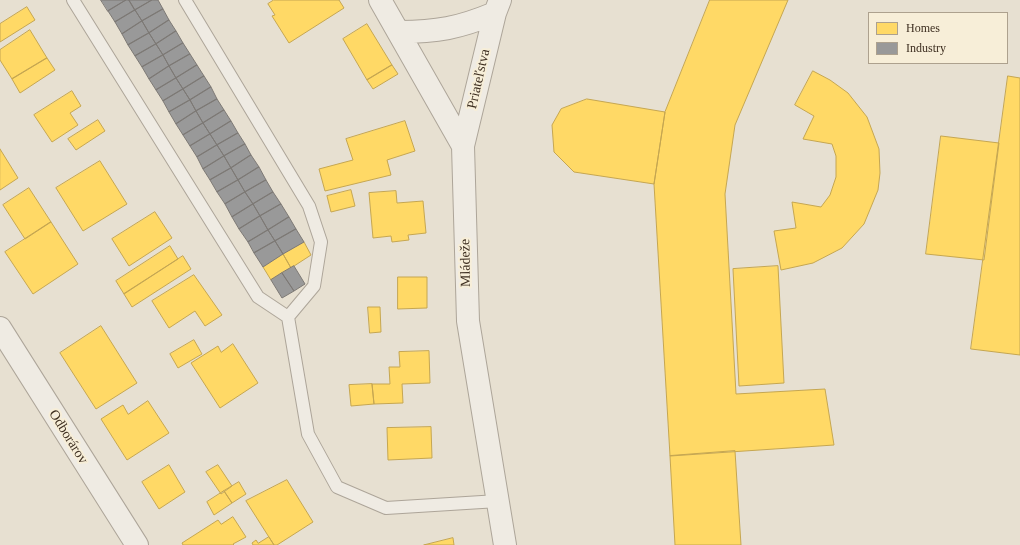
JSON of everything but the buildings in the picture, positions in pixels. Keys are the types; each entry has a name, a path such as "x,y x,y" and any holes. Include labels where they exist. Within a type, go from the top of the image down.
{"street":[{"name":"Mládeže","path":"380,0 463,146 468,321 505,545"},
{"name":"Priateľstva","path":"398,32 423,32 448,29 472,23 497,6"},
{"name":"Priateľstva","path":"463,146 497,6"},
{"name":"Odborárov","path":"0,328 137,545"}],"lane":[{"path":"73,0 258,297 288,317 308,434 337,487 386,508 498,501"},
{"path":"185,0 309,206 321,242 314,286 288,317"}]}
